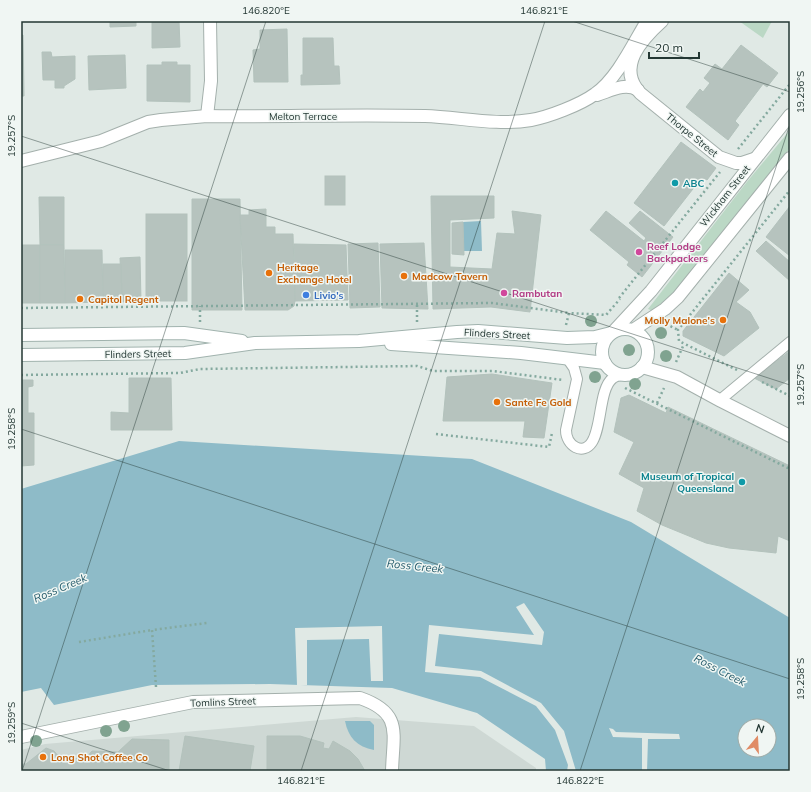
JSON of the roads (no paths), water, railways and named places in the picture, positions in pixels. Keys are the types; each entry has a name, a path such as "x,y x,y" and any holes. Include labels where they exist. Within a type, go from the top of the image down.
{"street":[{"path":"207,116 211,81 210,21"},
{"name":"Melton Terrace","path":"588,99 600,90 615,74 647,21"},
{"path":"638,90 629,75 632,58 640,46 662,21"},
{"name":"Melton Terrace","path":"21,161 100,142 148,122 161,120 207,116 426,116 509,122 531,120 542,117 624,87 631,86 638,90"},
{"name":"Thorpe Street","path":"638,90 719,157 728,161 742,163 754,159"},
{"name":"Wickham Street","path":"612,332 650,291 790,115"},
{"path":"633,330 665,309 678,297 790,158"},
{"path":"627,329 633,330 639,333 646,343 648,356 642,367 637,371 625,374 613,372 605,363 602,356 603,344 612,332 627,329"},
{"name":"Flinders Street","path":"21,355 185,353 255,343 359,341 478,331 573,338 595,337 612,332"},
{"name":"Flinders Street","path":"21,335 184,333 255,343"},
{"name":"Flinders Street","path":"359,341 521,353 605,363"},
{"path":"642,367 677,377 790,436"},
{"name":"Tomlins Street","path":"21,737 193,702 360,698 374,702 381,707 387,713 393,724 392,771"}],"lane":[{"path":"720,400 790,342"},
{"path":"567,358 574,368 576,374 576,384 566,427 566,434 570,444 578,448 588,446 594,439 607,386 614,377 625,374"}],"water":[{"path":"481,221 482,251 463,251 463,222"},
{"name":"Ross Creek","path":"179,441 472,459 631,522 790,618 790,771 546,771 545,759 477,713 392,688 270,684 152,685 54,705 41,688 21,692 21,489"},
{"path":"345,721 370,721 374,725 374,750 358,744 354,740 348,732"}],"place":[{"name":"ABC","path":"675,183"},
{"name":"Reef Lodge Backpackers","path":"639,252"},
{"name":"Heritage Exchange Hotel","path":"269,273"},
{"name":"Madcow Tavern","path":"404,276"},
{"name":"Rambutan","path":"504,293"},
{"name":"Livio's","path":"306,295"},
{"name":"Capitol Regent","path":"80,299"},
{"name":"Molly Malone's","path":"723,320"},
{"name":"Sante Fe Gold","path":"497,402"},
{"name":"Museum of Tropical Queensland","path":"742,482"},
{"name":"Long Shot Coffee Co","path":"43,757"}]}
